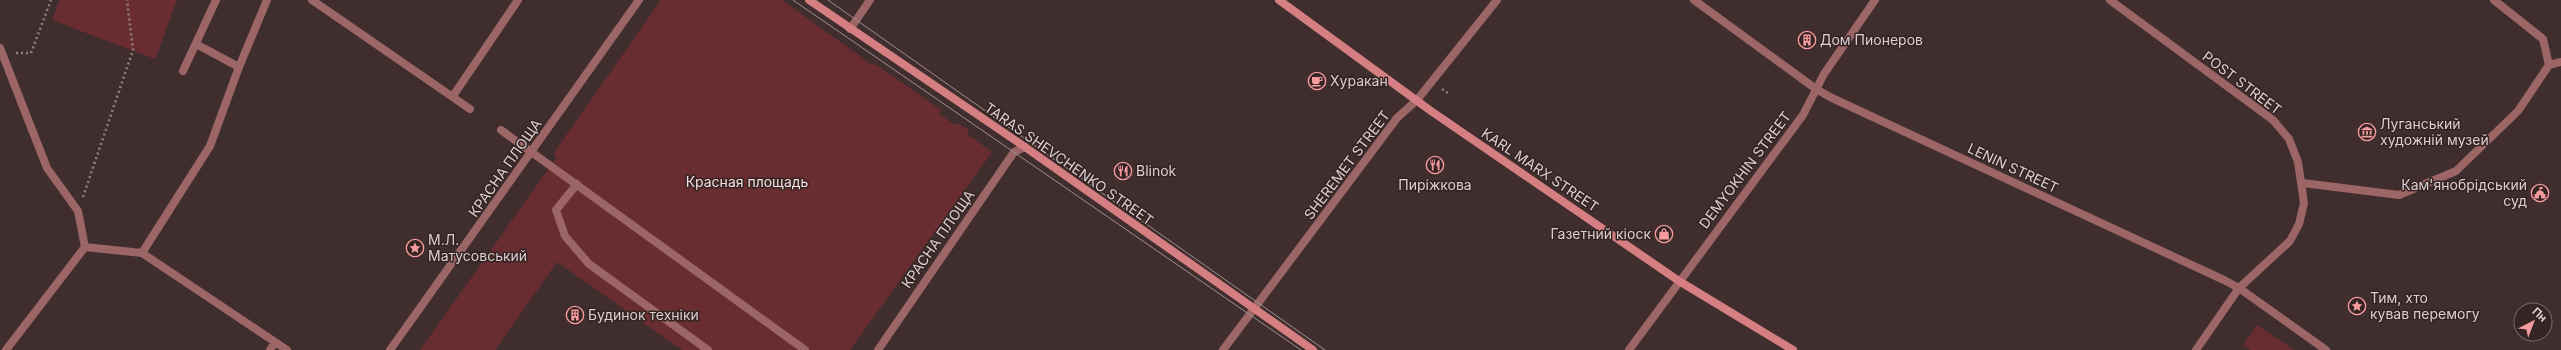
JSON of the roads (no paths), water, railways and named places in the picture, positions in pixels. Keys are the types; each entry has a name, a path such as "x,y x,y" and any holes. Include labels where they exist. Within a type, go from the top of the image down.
{"main road":[{"name":"TARAS SHEVCHENKO STREET","path":"809,0 1024,147 1313,350"},
{"name":"KARL MARX STREET","path":"1279,0 1417,100 1679,281 1793,350"}],"street":[{"path":"183,71 216,0"},
{"path":"142,253 210,146 239,67 267,0"},
{"path":"312,0 470,109"},
{"path":"453,96 518,0"},
{"name":"КРАСНА ПЛОЩА","path":"390,350 639,0"},
{"path":"850,29 870,0"},
{"name":"SHEREMET STREET","path":"1223,350 1397,118 1417,100 1497,0"},
{"name":"LENIN STREET","path":"1694,0 1816,89 2239,288 2326,350"},
{"name":"DEMYOKHIN STREET","path":"1629,350 1803,115 1816,89 1875,0"},
{"name":"POST STREET","path":"2110,0 2273,120 2289,139 2298,162 2303,182 2304,203 2299,224 2290,241 2239,288 2196,350"},
{"path":"2494,0 2543,39 2549,65"},
{"path":"196,44 239,67"},
{"path":"1,50 47,168 78,211 85,247 6,350"},
{"path":"2303,182 2399,195 2456,171 2518,111 2549,65 2561,62"},
{"path":"501,130 801,349"},
{"name":"КРАСНА ПЛОЩА","path":"878,350 1014,152 1024,147"},
{"path":"577,184 556,210 565,236 589,264 708,350"},
{"path":"85,247 142,253 287,350"},
{"path":"270,350 275,342"}],"tram line":[{"path":"793,0 1301,350"},
{"path":"828,0 1325,350"}],"place":[{"name":"Дом Пионеров","path":"1807,40"},
{"name":"Хуракан","path":"1317,81"},
{"name":"Луганський художній музей","path":"2367,132"},
{"name":"Пиріжкова","path":"1435,165"},
{"name":"Blinok","path":"1123,171"},
{"name":"Кам'янобрідський суд","path":"2540,193"},
{"name":"Газетний кіоск","path":"1664,234"},
{"name":"М.Л. Матусовський","path":"415,248"},
{"name":"Тим, хто кував перемогу","path":"2357,306"},
{"name":"Будинок техніки","path":"575,315"}],"park label":[{"name":"Красная площадь","path":"747,182"}]}
